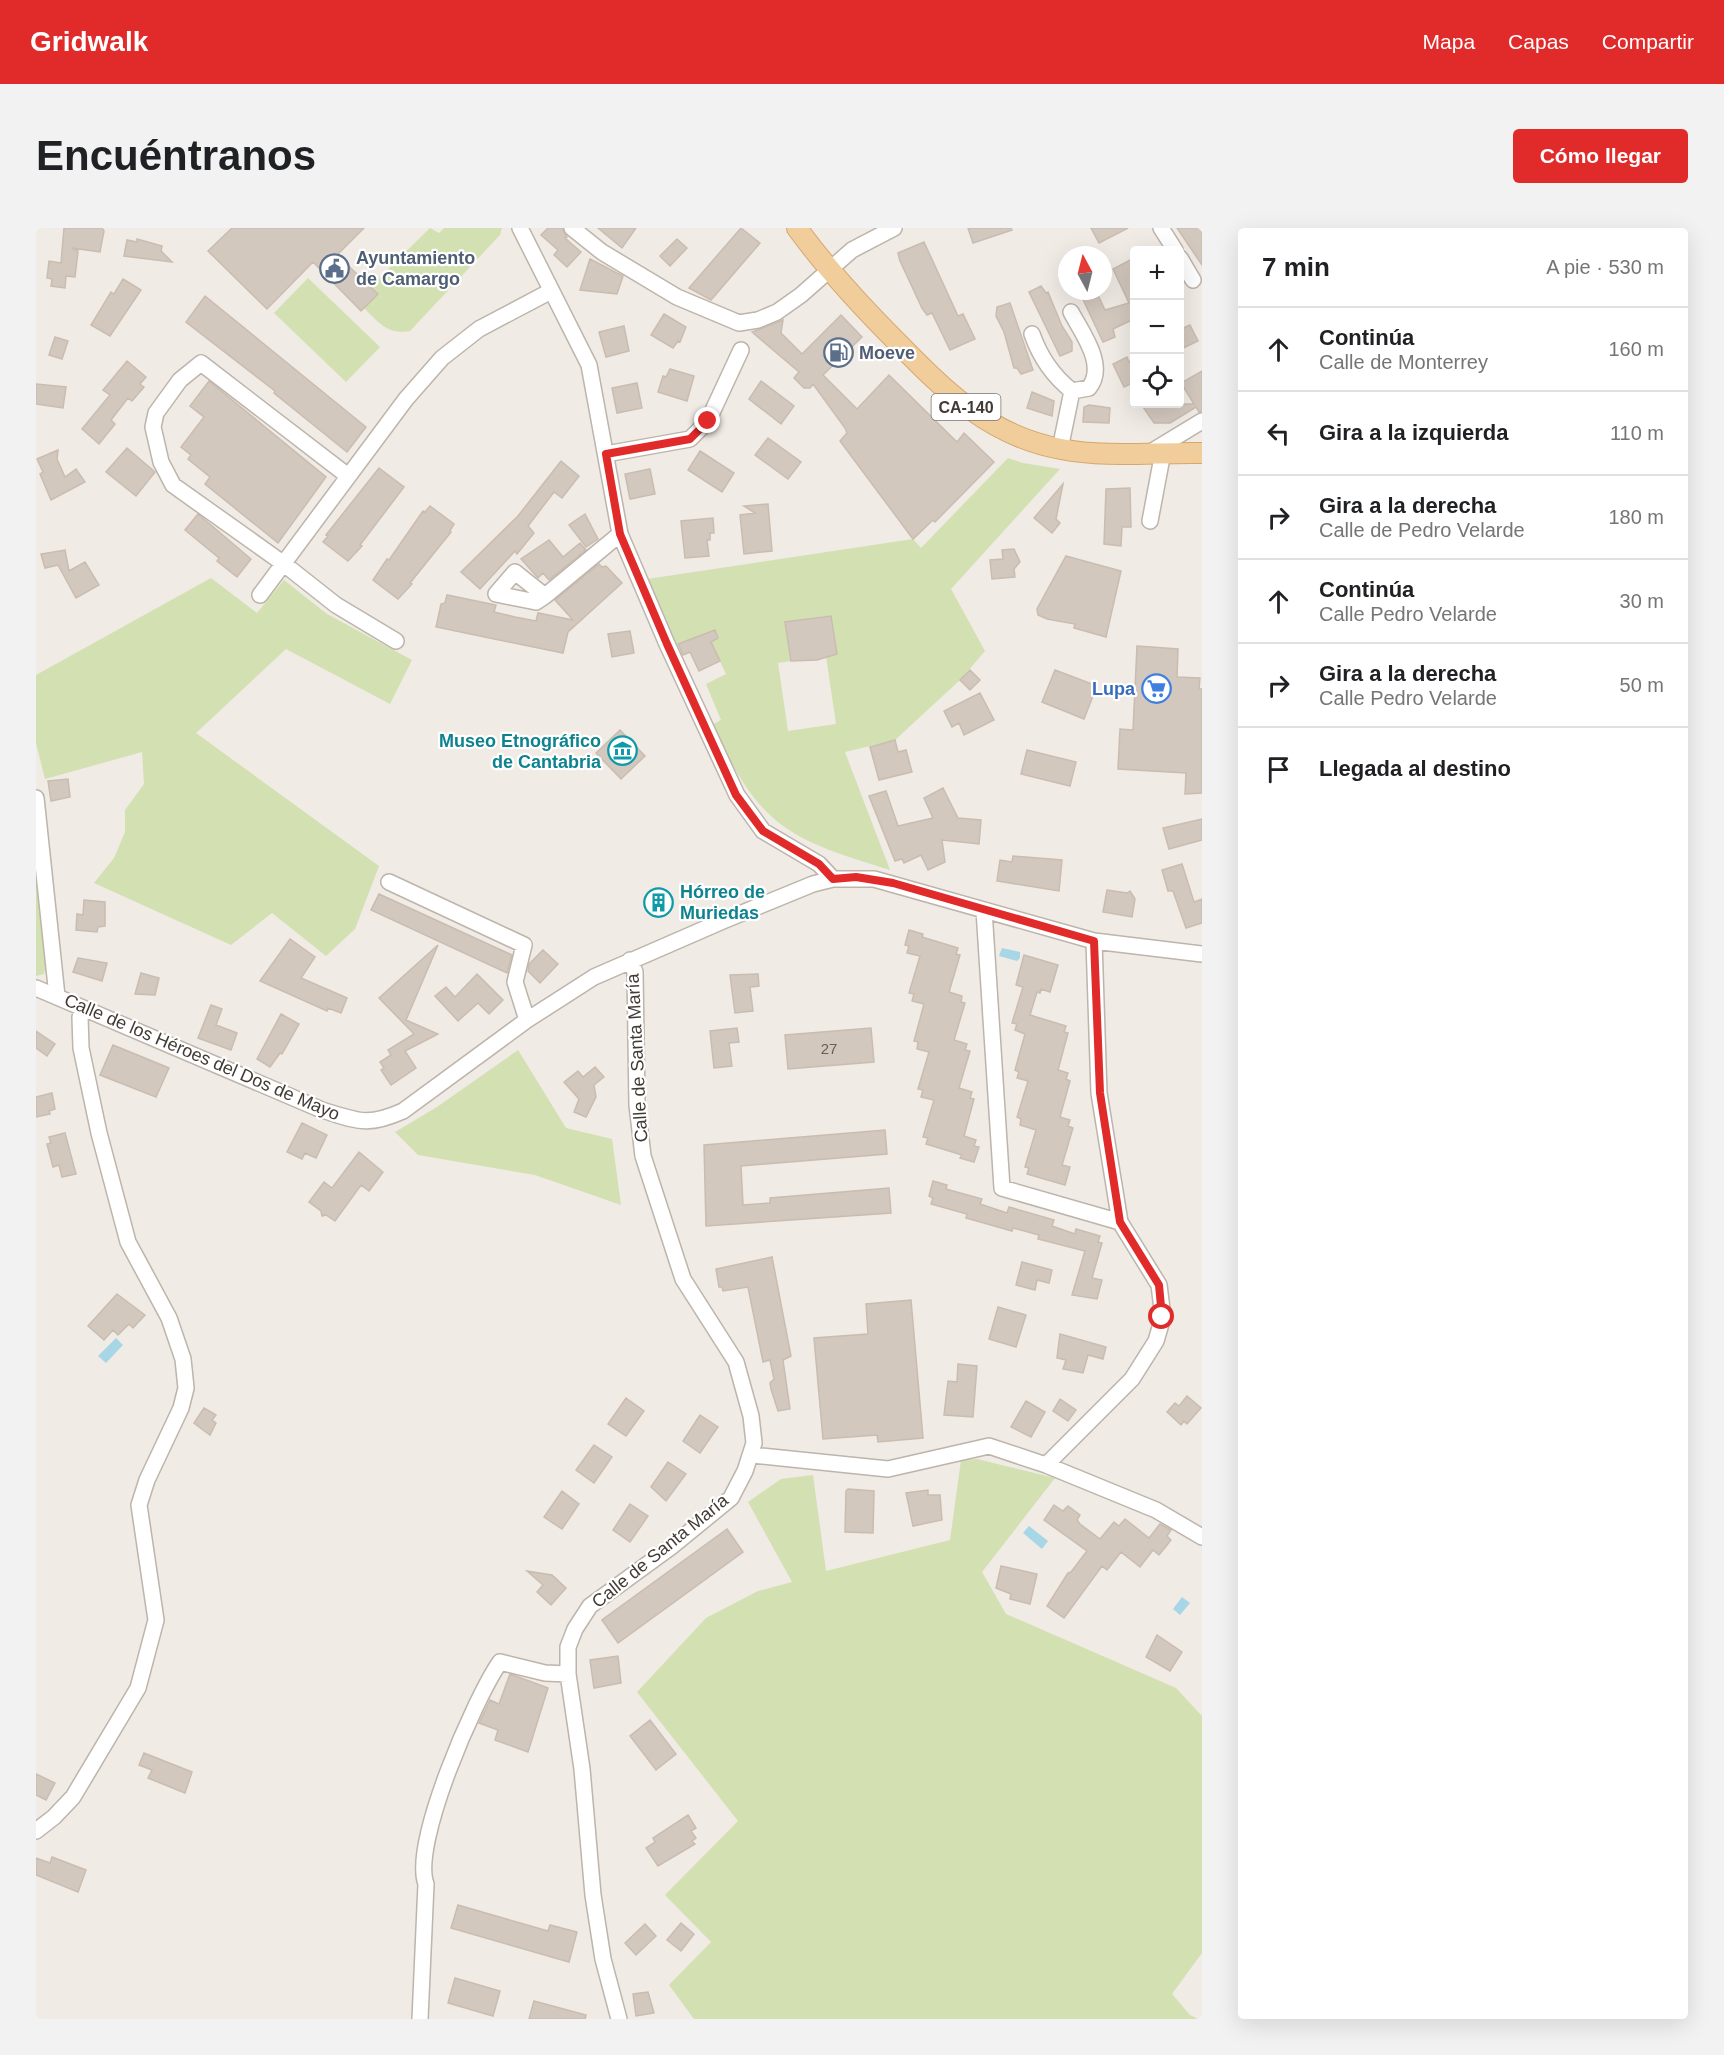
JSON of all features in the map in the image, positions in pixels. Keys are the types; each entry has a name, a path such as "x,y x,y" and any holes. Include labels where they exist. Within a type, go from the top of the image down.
{"main road":[{"name":"CA-140","path":"796,228 828,272 950,395 980,417 1020,438 1060,449 1090,454 1202,453"}],"street":[{"path":"520,228 589,364 620,534 736,795 763,831 819,864 833,879"},
{"path":"572,228 602,252 677,297 739,323 758,320 777,312 852,250 894,228"},
{"path":"1161,228 1172,246"},
{"path":"1184,266 1193,280"},
{"path":"260,595 406,399 442,358 479,329 551,291"},
{"path":"1032,334 1046,364 1060,382 1072,391 1089,388 1095,376 1093,355 1071,312"},
{"path":"606,454 690,439 708,421 741,350"},
{"path":"348,476 201,363 180,380 156,413 153,427 157,450 166,473 180,492 284,564 336,605 396,641"},
{"path":"1060,449 1072,391"},
{"path":"1150,521 1157,452 1202,421"},
{"path":"545,596 620,534"},
{"path":"36,798 57,996"},
{"name":"Calle de los Héroes del Dos de Mayo","path":"36,988 322,1110 357,1120 380,1121 403,1111 528,1020 594,977 813,884 833,879 874,879 1094,941 1202,954"},
{"path":"389,882 524,945 515,982 528,1020"},
{"path":"984,910 1002,1188 1120,1222"},
{"path":"1046,1465 1132,1379 1161,1325 1159,1285 1120,1222 1100,1093 1094,941"},
{"name":"Calle de Santa María","path":"619,2019 607,1978 593,1895 582,1769 568,1674 568,1647 575,1629 590,1606 639,1567 671,1547 731,1498 752,1455 754,1426 736,1362 683,1279 643,1156 637,1105 635,972 630,960"},
{"path":"36,1831 54,1817 73,1797 138,1688 156,1620 139,1505 147,1480 181,1408 186,1388 183,1359 169,1318 128,1242 99,1133 81,1048 80,1017 83,1008"},
{"path":"752,1455 888,1468 989,1446 1046,1465 1156,1510 1202,1537"},
{"path":"420,2019 426,1884 423,1874 430,1829 475,1705 500,1662 545,1673 568,1674"}],"green space":[{"path":"430,228 439,233 444,228 502,228 500,235 410,331 402,332 384,327 364,308 378,294 371,286"},
{"path":"308,278 380,347 346,382 274,313"},
{"path":"1008,458 1060,469 951,589 985,651 960,680 895,740 845,752 890,870 854,859 800,837 780,824 762,807 729,759 712,725 721,720 706,684 726,674 707,634 675,644 647,579 913,539 921,548","holes":["831,617 836,653 826,656 836,724 788,731 778,663 791,661 786,622"]},
{"path":"211,578 257,613 284,580 327,614 412,660 390,704 286,649 196,733 379,866 355,929 326,956 272,913 231,945 94,883 114,858 125,832 125,810 144,784 142,752 45,779 36,743 36,675"},
{"path":"36,853 47,961 44,974 36,976"},
{"path":"518,1050 566,1128 612,1139 621,1205 535,1175 418,1155 395,1132 437,1107"},
{"path":"977,1459 1055,1478 982,1572 1006,1614 1176,1688 1202,1716 1202,1953 1172,1994 1190,2015 1198,2019 694,2019 669,1985 711,1942 665,1895 738,1821 637,1692 706,1618 758,1591 792,1582 748,1502 781,1479 813,1475 826,1571 950,1540 961,1460"}],"water":[{"path":"1002,948 1020,952 1020,958 1017,961 999,956"},
{"path":"116,1338 123,1345 106,1363 98,1356"},
{"path":"1029,1526 1048,1541 1042,1549 1023,1533"},
{"path":"1182,1597 1190,1603 1180,1615 1173,1609"}],"building":[{"path":"64,228 102,228 104,231 100,252 72,248 78,251 75,277 66,276 65,288 51,286 52,279 47,278 49,261 61,263"},
{"path":"232,228 364,228 337,255 378,294 361,311 313,262 267,309 208,251"},
{"path":"548,228 562,228 567,237 565,238 581,252 567,267 554,255 558,250 541,235"},
{"path":"598,228 636,228 622,248"},
{"path":"741,228 760,243 711,300 689,288"},
{"path":"968,228 1011,228 1012,230 973,243"},
{"path":"1091,228 1128,228 1099,243"},
{"path":"1177,228 1202,228 1202,265"},
{"path":"137,239 162,246 161,251 172,262 124,256 127,240 137,242"},
{"path":"677,239 687,248 670,266 660,256"},
{"path":"924,242 958,316 963,314 975,339 950,350 932,313 927,315 922,308 898,253"},
{"path":"590,259 623,276 617,294 580,290"},
{"path":"1130,260 1130,321 1113,329 1115,337 1103,342 1083,300 1100,300 1105,310 1129,303 1113,269"},
{"path":"123,279 141,290 110,336 91,325 111,292 114,294"},
{"path":"1041,286 1046,293 1048,292 1062,326 1072,342 1072,351 1060,356 1029,292"},
{"path":"205,296 366,427 347,452 274,393 275,391 186,322"},
{"path":"1010,303 1033,370 1021,374 1017,368 1014,368 1004,332 996,316 997,307"},
{"path":"664,314 686,327 680,342 678,341 673,348 651,335"},
{"path":"841,315 862,337 823,375 857,409 889,375 957,442 964,433 994,462 935,522 933,520 913,539 840,441 847,433 845,428 813,384 810,388 804,388 794,378 799,372 752,332 783,320 781,333 802,354"},
{"path":"1190,325 1198,341 1184,348 1184,328"},
{"path":"624,326 629,351 606,357 599,332"},
{"path":"55,337 68,341 62,359 49,355"},
{"path":"1127,357 1130,361 1130,384 1124,387 1113,364"},
{"path":"127,361 146,377 140,384 144,387 132,401 128,398 111,420 115,424 99,444 82,429 110,395 103,390"},
{"path":"670,369 694,376 687,401 658,392 663,376 666,377"},
{"path":"1202,371 1202,411 1199,412 1196,407 1170,423 1154,423 1144,408 1184,408 1184,404 1194,404 1184,388 1184,381"},
{"path":"209,381 326,477 278,543 205,484 210,477 188,459 191,455 181,447 204,417 190,406"},
{"path":"761,381 794,406 781,424 749,399"},
{"path":"637,383 642,408 617,413 612,388"},
{"path":"36,384 66,387 63,408 36,404"},
{"path":"1032,392 1054,401 1052,416 1027,408"},
{"path":"1089,405 1110,408 1109,423 1083,422 1084,407"},
{"path":"768,438 801,462 788,479 755,455"},
{"path":"127,448 155,472 136,496 106,472"},
{"path":"58,450 57,459 65,477 76,469 85,482 51,500 40,474 43,472 37,459"},
{"path":"700,451 734,473 722,492 688,470"},
{"path":"561,461 579,476 562,498 554,492 528,526 534,533 517,554 515,551 480,589 461,572 518,516"},
{"path":"379,468 404,487 360,545 362,546 348,561 323,542 328,536 326,535"},
{"path":"650,469 655,494 630,499 625,474"},
{"path":"1063,484 1056,519 1060,523 1052,533 1034,518"},
{"path":"1130,488 1131,527 1122,527 1121,546 1104,544 1106,489"},
{"path":"768,504 772,551 744,554 740,515 755,513 744,506"},
{"path":"430,506 454,524 451,532 398,599 373,580 423,511 425,512"},
{"path":"198,514 251,559 237,577 217,561 219,558 185,530"},
{"path":"585,514 598,539 586,547 569,525"},
{"path":"713,518 714,533 710,533 710,540 707,540 709,556 685,558 681,521"},
{"path":"549,540 563,557 580,543 586,550 549,580 543,573 538,578 521,559"},
{"path":"1014,549 1020,562 1014,569 1015,577 992,579 990,560 1003,559 1002,550"},
{"path":"65,550 69,571 85,562 99,585 76,598 58,565 45,568 41,554"},
{"path":"1066,556 1121,571 1106,637 1074,628 1075,624 1038,615 1037,609"},
{"path":"599,564 602,567 606,566 622,583 568,632 563,653 436,627 441,604 445,603 447,595 496,605 494,612 515,617 536,621 538,613 573,620 555,600"},
{"path":"831,616 837,654 817,660 791,661 785,622"},
{"path":"715,630 718,638 711,642 720,661 699,671 690,652 683,655 678,644"},
{"path":"630,631 634,653 612,657 608,634"},
{"name":"Lupa","path":"1137,646 1178,649 1177,677 1200,678 1199,689 1202,689 1202,793 1185,794 1186,773 1118,769 1120,729 1133,730"},
{"path":"970,670 980,680 970,690 960,680"},
{"path":"1055,670 1097,686 1084,719 1042,702"},
{"path":"980,693 994,720 964,735 959,723 952,727 944,711"},
{"name":"Museo Etnográfico de Cantabria","path":"620,730 645,756 621,779 596,753"},
{"path":"895,740 898,752 906,750 912,772 879,780 870,747"},
{"path":"1027,750 1076,762 1070,786 1021,774"},
{"path":"68,779 70,797 51,801 48,781"},
{"path":"943,788 958,818 981,820 979,844 942,840 945,862 928,870 921,855 904,863 902,859 895,861 869,796 886,791 898,826 933,818 924,798"},
{"path":"1202,819 1202,840 1169,849 1163,828"},
{"path":"1013,856 1062,860 1059,891 997,881 1000,860 1012,862"},
{"path":"1182,864 1194,902 1202,899 1202,923 1186,928 1173,891 1168,891 1162,870"},
{"path":"1107,890 1127,893 1130,891 1135,899 1132,917 1103,912"},
{"path":"379,894 512,955 507,973 371,910"},
{"path":"84,900 105,902 105,926 98,927 97,932 76,930 77,914 83,915"},
{"path":"909,930 923,934 922,937 958,948 956,954 960,955 949,992 962,996 961,1002 965,1003 954,1040 967,1044 965,1050 970,1051 959,1088 972,1092 970,1098 974,1099 964,1136 976,1140 974,1146 979,1147 974,1162 960,1158 962,1155 926,1144 928,1138 923,1137 934,1100 921,1097 923,1090 918,1089 929,1052 917,1049 918,1042 914,1041 924,1004 912,1001 914,994 909,993 920,956 907,953 909,946 905,945"},
{"path":"290,939 315,957 301,978 347,998 341,1013 328,1008 327,1011 260,981"},
{"path":"438,945 406,1020 438,1034 405,1051 416,1068 391,1085 381,1070 384,1068 380,1062 391,1055 388,1050 414,1034 379,998"},
{"path":"543,950 558,964 540,983 528,971 529,964"},
{"path":"1024,955 1058,965 1050,992 1041,989 1040,993 1037,992 1030,1015 1066,1026 1064,1032 1068,1033 1058,1070 1068,1073 1066,1079 1070,1081 1060,1117 1070,1120 1068,1126 1073,1128 1062,1165 1070,1167 1065,1185 1027,1174 1029,1168 1025,1167 1036,1130 1020,1125 1021,1119 1017,1117 1028,1081 1017,1078 1019,1072 1015,1070 1025,1034 1015,1030 1017,1024 1012,1023 1023,987 1016,985"},
{"path":"78,958 107,963 102,981 73,972"},
{"path":"141,973 159,978 155,995 135,994"},
{"path":"477,974 503,1000 489,1014 478,1003 458,1021 435,996 446,987 455,997"},
{"path":"758,974 759,986 750,987 753,1011 735,1013 730,975"},
{"path":"211,1005 222,1009 216,1025 237,1033 231,1050 198,1038"},
{"path":"281,1014 299,1024 282,1054 280,1053 270,1067 257,1059"},
{"path":"737,1028 739,1042 729,1043 732,1066 714,1068 710,1031"},
{"path":"871,1028 874,1062 788,1069 785,1035"},
{"path":"36,1031 55,1044 47,1056 36,1048"},
{"path":"113,1045 169,1068 156,1097 100,1075"},
{"path":"595,1067 604,1077 594,1085 596,1097 586,1117 574,1112 579,1099 564,1082 578,1071 583,1077"},
{"path":"52,1093 55,1109 49,1111 50,1114 36,1117 36,1097"},
{"path":"302,1123 327,1135 316,1158 305,1153 302,1159 287,1152"},
{"path":"885,1130 887,1154 741,1166 743,1205 770,1203 770,1198 889,1188 891,1213 706,1226 704,1145"},
{"path":"65,1133 76,1174 62,1177 59,1165 53,1167 47,1144 51,1143 49,1137"},
{"path":"359,1152 383,1172 369,1191 361,1185 335,1221 326,1215 322,1216 321,1211 309,1202 324,1182 332,1188"},
{"path":"933,1181 947,1185 946,1189 982,1199 980,1204 1007,1213 1009,1207 1054,1220 1052,1226 1075,1234 1076,1229 1100,1236 1098,1242 1102,1243 1092,1278 1102,1280 1097,1299 1072,1295 1085,1251 1038,1239 1039,1235 1013,1228 1012,1231 966,1218 967,1214 931,1204 933,1198 929,1196"},
{"path":"772,1257 791,1356 783,1360 790,1409 778,1411 770,1383 774,1379 770,1360 763,1362 748,1287 723,1291 722,1287 719,1287 716,1269"},
{"path":"1022,1262 1052,1270 1049,1283 1037,1280 1035,1290 1016,1285"},
{"path":"117,1294 145,1315 133,1328 129,1324 118,1335 113,1330 104,1340 88,1326"},
{"path":"911,1300 923,1438 878,1442 877,1435 823,1439 814,1338 868,1334 866,1304"},
{"path":"998,1307 1026,1315 1016,1347 989,1339"},
{"path":"1060,1334 1106,1347 1103,1359 1088,1355 1083,1373 1063,1369 1066,1360 1057,1358"},
{"path":"958,1364 977,1366 973,1417 944,1415 948,1381 957,1382"},
{"path":"1187,1396 1201,1408 1187,1424 1184,1421 1181,1425 1167,1412 1175,1403 1179,1406"},
{"path":"626,1398 644,1411 626,1436 608,1424"},
{"path":"1060,1399 1076,1410 1068,1421 1053,1411"},
{"path":"1026,1401 1045,1412 1031,1437 1011,1427"},
{"path":"204,1408 216,1415 212,1420 216,1423 210,1435 194,1423"},
{"path":"700,1415 718,1427 700,1453 683,1441"},
{"path":"594,1445 612,1457 594,1483 576,1470"},
{"path":"668,1462 686,1474 666,1501 651,1487"},
{"path":"848,1489 874,1491 873,1533 845,1532 846,1491"},
{"path":"928,1490 928,1495 940,1495 942,1520 913,1526 906,1493"},
{"path":"562,1491 579,1504 562,1529 544,1517"},
{"path":"630,1504 648,1516 630,1542 613,1530"},
{"path":"1054,1505 1063,1511 1068,1506 1080,1515 1077,1520 1080,1524 1100,1539 1114,1522 1119,1526 1125,1519 1149,1538 1160,1524 1171,1530 1167,1536 1171,1540 1159,1555 1153,1550 1140,1567 1121,1552 1107,1570 1102,1566 1064,1618 1047,1606 1068,1573 1087,1551 1044,1520"},
{"path":"727,1529 743,1552 618,1643 602,1620"},
{"path":"1001,1566 1037,1574 1030,1604 1010,1599 1011,1594 996,1588"},
{"path":"527,1571 552,1575 566,1588 551,1605 537,1592 543,1585"},
{"path":"1157,1635 1182,1652 1170,1671 1146,1657"},
{"path":"618,1656 621,1683 594,1688 590,1660"},
{"path":"510,1674 548,1688 528,1752 495,1740 498,1730 479,1723 490,1700 499,1704"},
{"path":"650,1720 676,1754 656,1770 630,1736"},
{"path":"144,1753 192,1772 185,1793 148,1778 152,1770 139,1765"},
{"path":"36,1774 55,1783 46,1800 36,1795"},
{"path":"688,1815 696,1828 691,1831 696,1838 692,1841 695,1844 658,1866 646,1848 655,1842 653,1838"},
{"path":"52,1857 86,1870 78,1892 36,1875 36,1858 50,1863"},
{"path":"458,1905 548,1931 550,1925 577,1932 569,1962 451,1928"},
{"path":"681,1923 694,1934 681,1951 667,1940"},
{"path":"645,1924 656,1936 636,1955 625,1943"},
{"path":"455,1978 500,1991 493,2016 448,2003"},
{"path":"648,1992 654,2013 636,2016 633,1994"},
{"path":"534,2001 586,2015 585,2019 529,2019"}],"place":[{"name":"Ayuntamiento de Camargo","path":"335,268"},
{"name":"Moeve","path":"838,353"},
{"name":"Lupa","path":"1156,689"},
{"name":"Museo Etnográfico de Cantabria","path":"622,751"},
{"name":"Hórreo de Muriedas","path":"659,902"}],"route":[{"path":"708,421 690,439 606,454 620,534 736,795 763,831 819,864 833,879 856,877 893,883 1094,941 1100,1093 1120,1222 1159,1285 1162,1317"}]}
